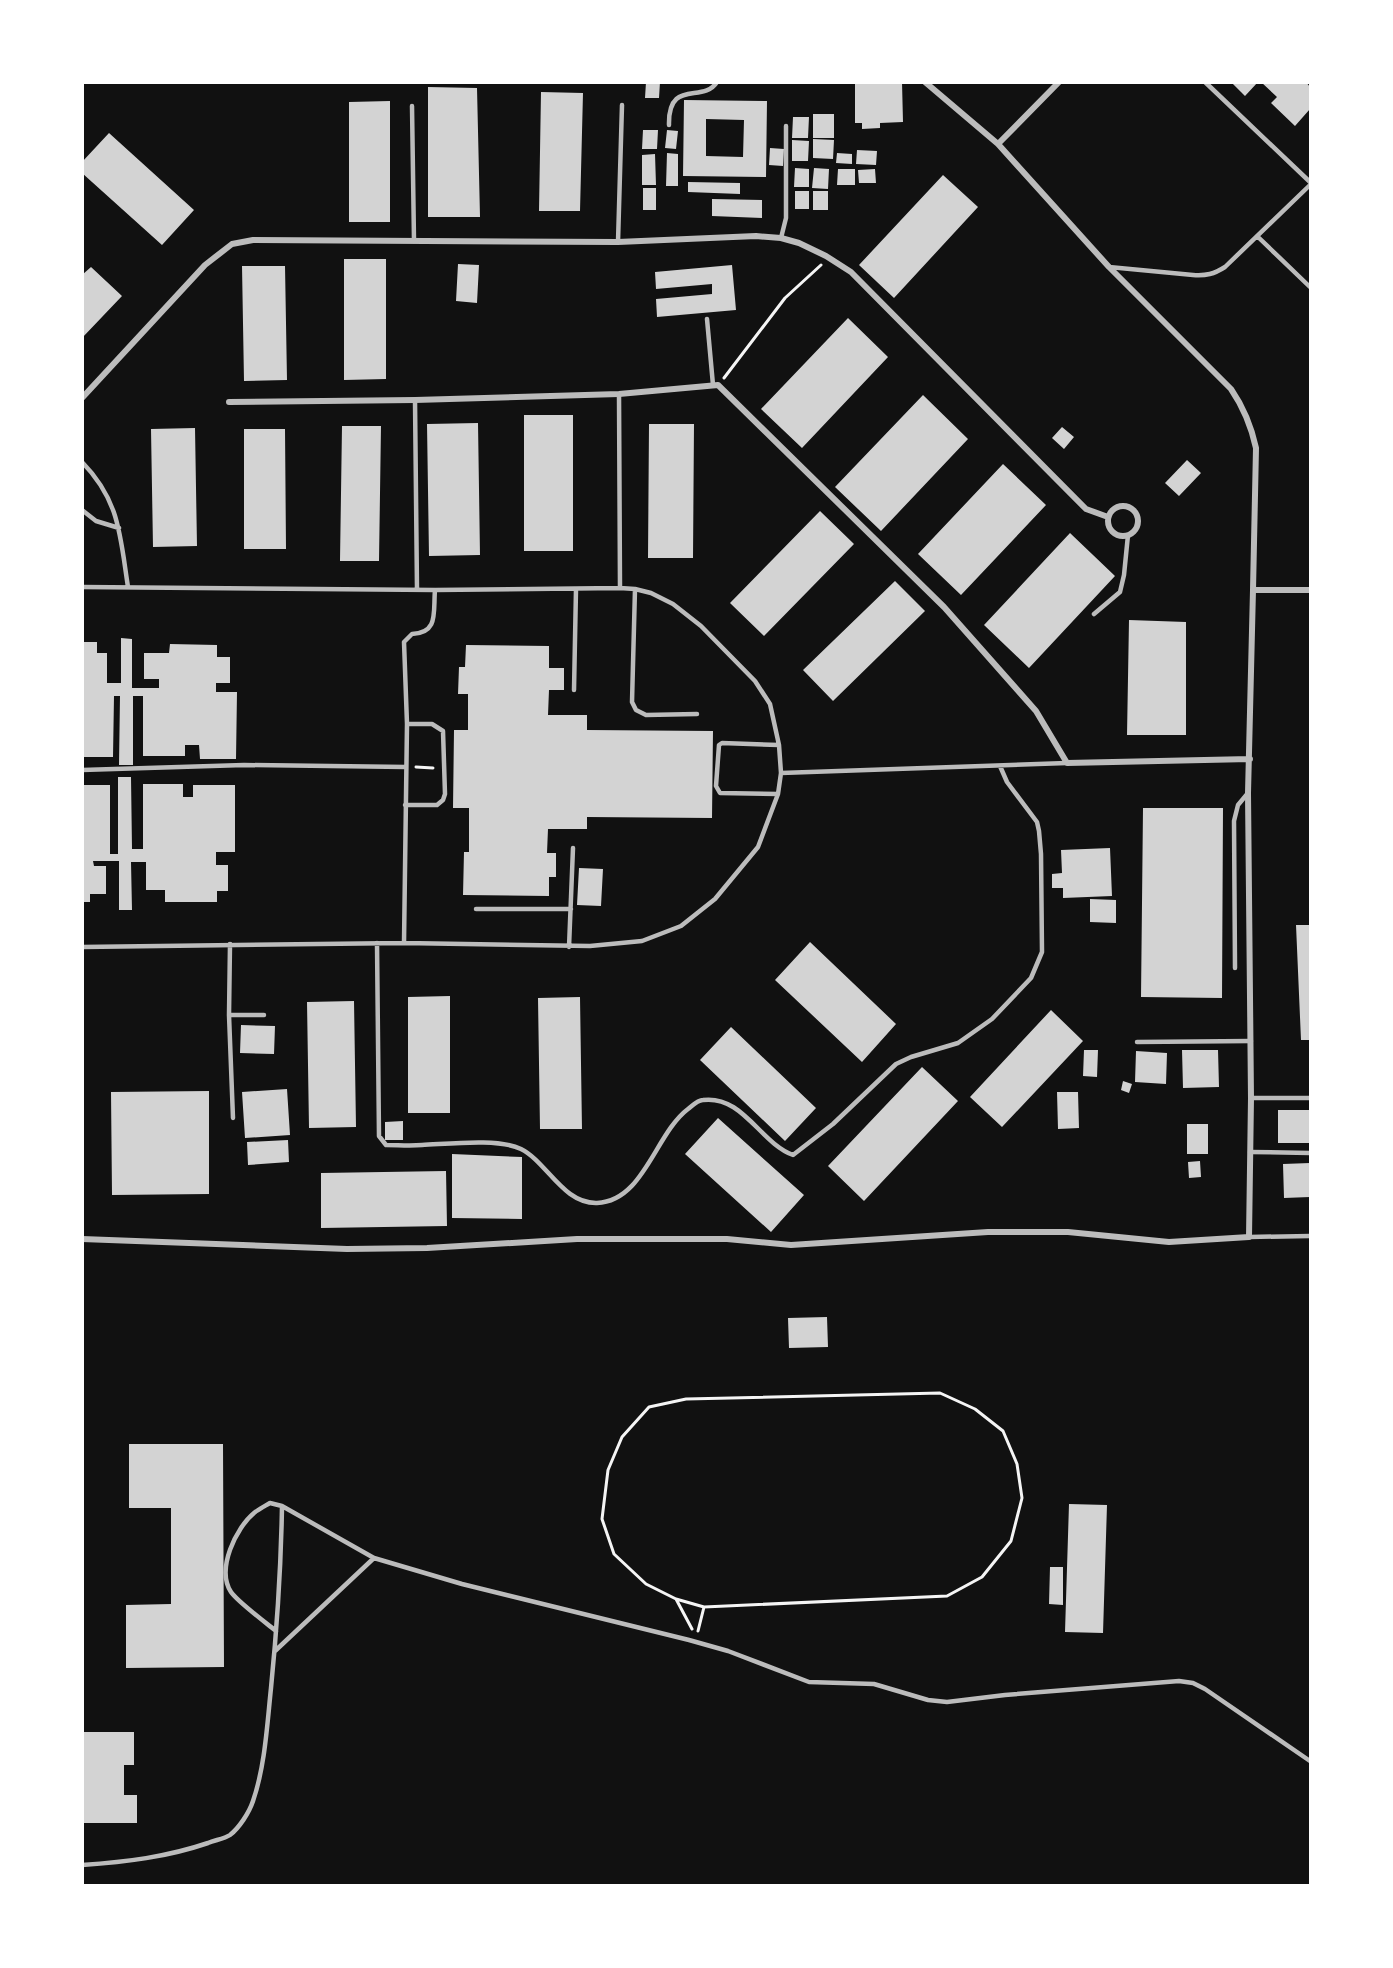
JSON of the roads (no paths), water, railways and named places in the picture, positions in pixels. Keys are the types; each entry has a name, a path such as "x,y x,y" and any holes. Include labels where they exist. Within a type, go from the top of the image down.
{"street":[{"path":"82,1239 346,1249 428,1248 578,1239 728,1239 791,1245 988,1232 1068,1232 1169,1242 1249,1237 1251,1041 1248,793 1256,448 1251,425 1231,389 1109,267 998,144 925,82"},
{"path":"998,144 1059,82"},
{"path":"82,398 205,265 232,244 253,240 618,242 781,238 799,243 851,272 1086,509 1108,518"},
{"path":"230,402 620,394 716,385 944,607 1036,711 1067,763 1250,759"},
{"path":"1119,507 1133,510 1137,517 1138,524 1128,536 1115,535 1110,530 1108,518 1113,510 1119,507"},
{"path":"1253,590 1311,590"}],"lane":[{"path":"669,125 671,106 678,98 688,93 714,88 717,82"},
{"path":"1109,267 1206,276 1225,267 1311,184 1205,82"},
{"path":"618,242 622,105"},
{"path":"412,106 414,241"},
{"path":"781,238 786,219 786,126"},
{"path":"1257,236 1311,287"},
{"path":"707,319 716,385"},
{"path":"620,394 620,588"},
{"path":"415,400 417,590"},
{"path":"82,462 97,477 114,507 128,586"},
{"path":"82,510 96,521 119,528"},
{"path":"1094,614 1120,592 1128,536"},
{"path":"82,587 417,590 620,588 651,593 673,604 701,626 755,681 770,704 779,745 781,773 778,794 758,847 716,899 681,926 642,941 569,947 404,943 82,947"},
{"path":"574,690 576,589"},
{"path":"634,589 632,702 636,710 646,715 696,714"},
{"path":"404,943 407,724 404,642 412,634 423,633 429,628 432,622 435,590"},
{"path":"405,805 437,805 443,800 445,794 443,731 432,724 407,724"},
{"path":"778,794 720,793 716,786 719,745 722,743 779,745"},
{"path":"781,773 1067,763"},
{"path":"82,770 244,765 406,767"},
{"path":"377,943 379,1136 386,1145 489,1143 513,1146 524,1150 572,1195 581,1201 598,1203 629,1191 680,1116 700,1100 717,1100 741,1112 782,1151 793,1155 833,1124 896,1064 911,1057 958,1043 992,1018 1031,978 1037,967 1042,952 1039,831 1037,822 1006,782 1000,766"},
{"path":"1236,968 1234,821 1238,805 1248,793"},
{"path":"569,947 573,848"},
{"path":"476,909 571,909"},
{"path":"230,944 229,1015 233,1118"},
{"path":"229,1015 264,1014"},
{"path":"1137,1042 1251,1041"},
{"path":"1251,1098 1311,1098"},
{"path":"1250,1152 1311,1153"},
{"path":"1249,1237 1311,1236"},
{"path":"276,1631 231,1592 226,1578 227,1557 239,1531 254,1513 270,1503 282,1506 374,1558 462,1584 728,1651 809,1682 874,1684 928,1700 947,1702 1179,1681 1193,1683 1206,1689 1311,1761"},
{"path":"82,1865 132,1862 187,1850 229,1835 252,1803 259,1779 267,1731 281,1570 282,1506"},
{"path":"274,1651 374,1558"}]}
